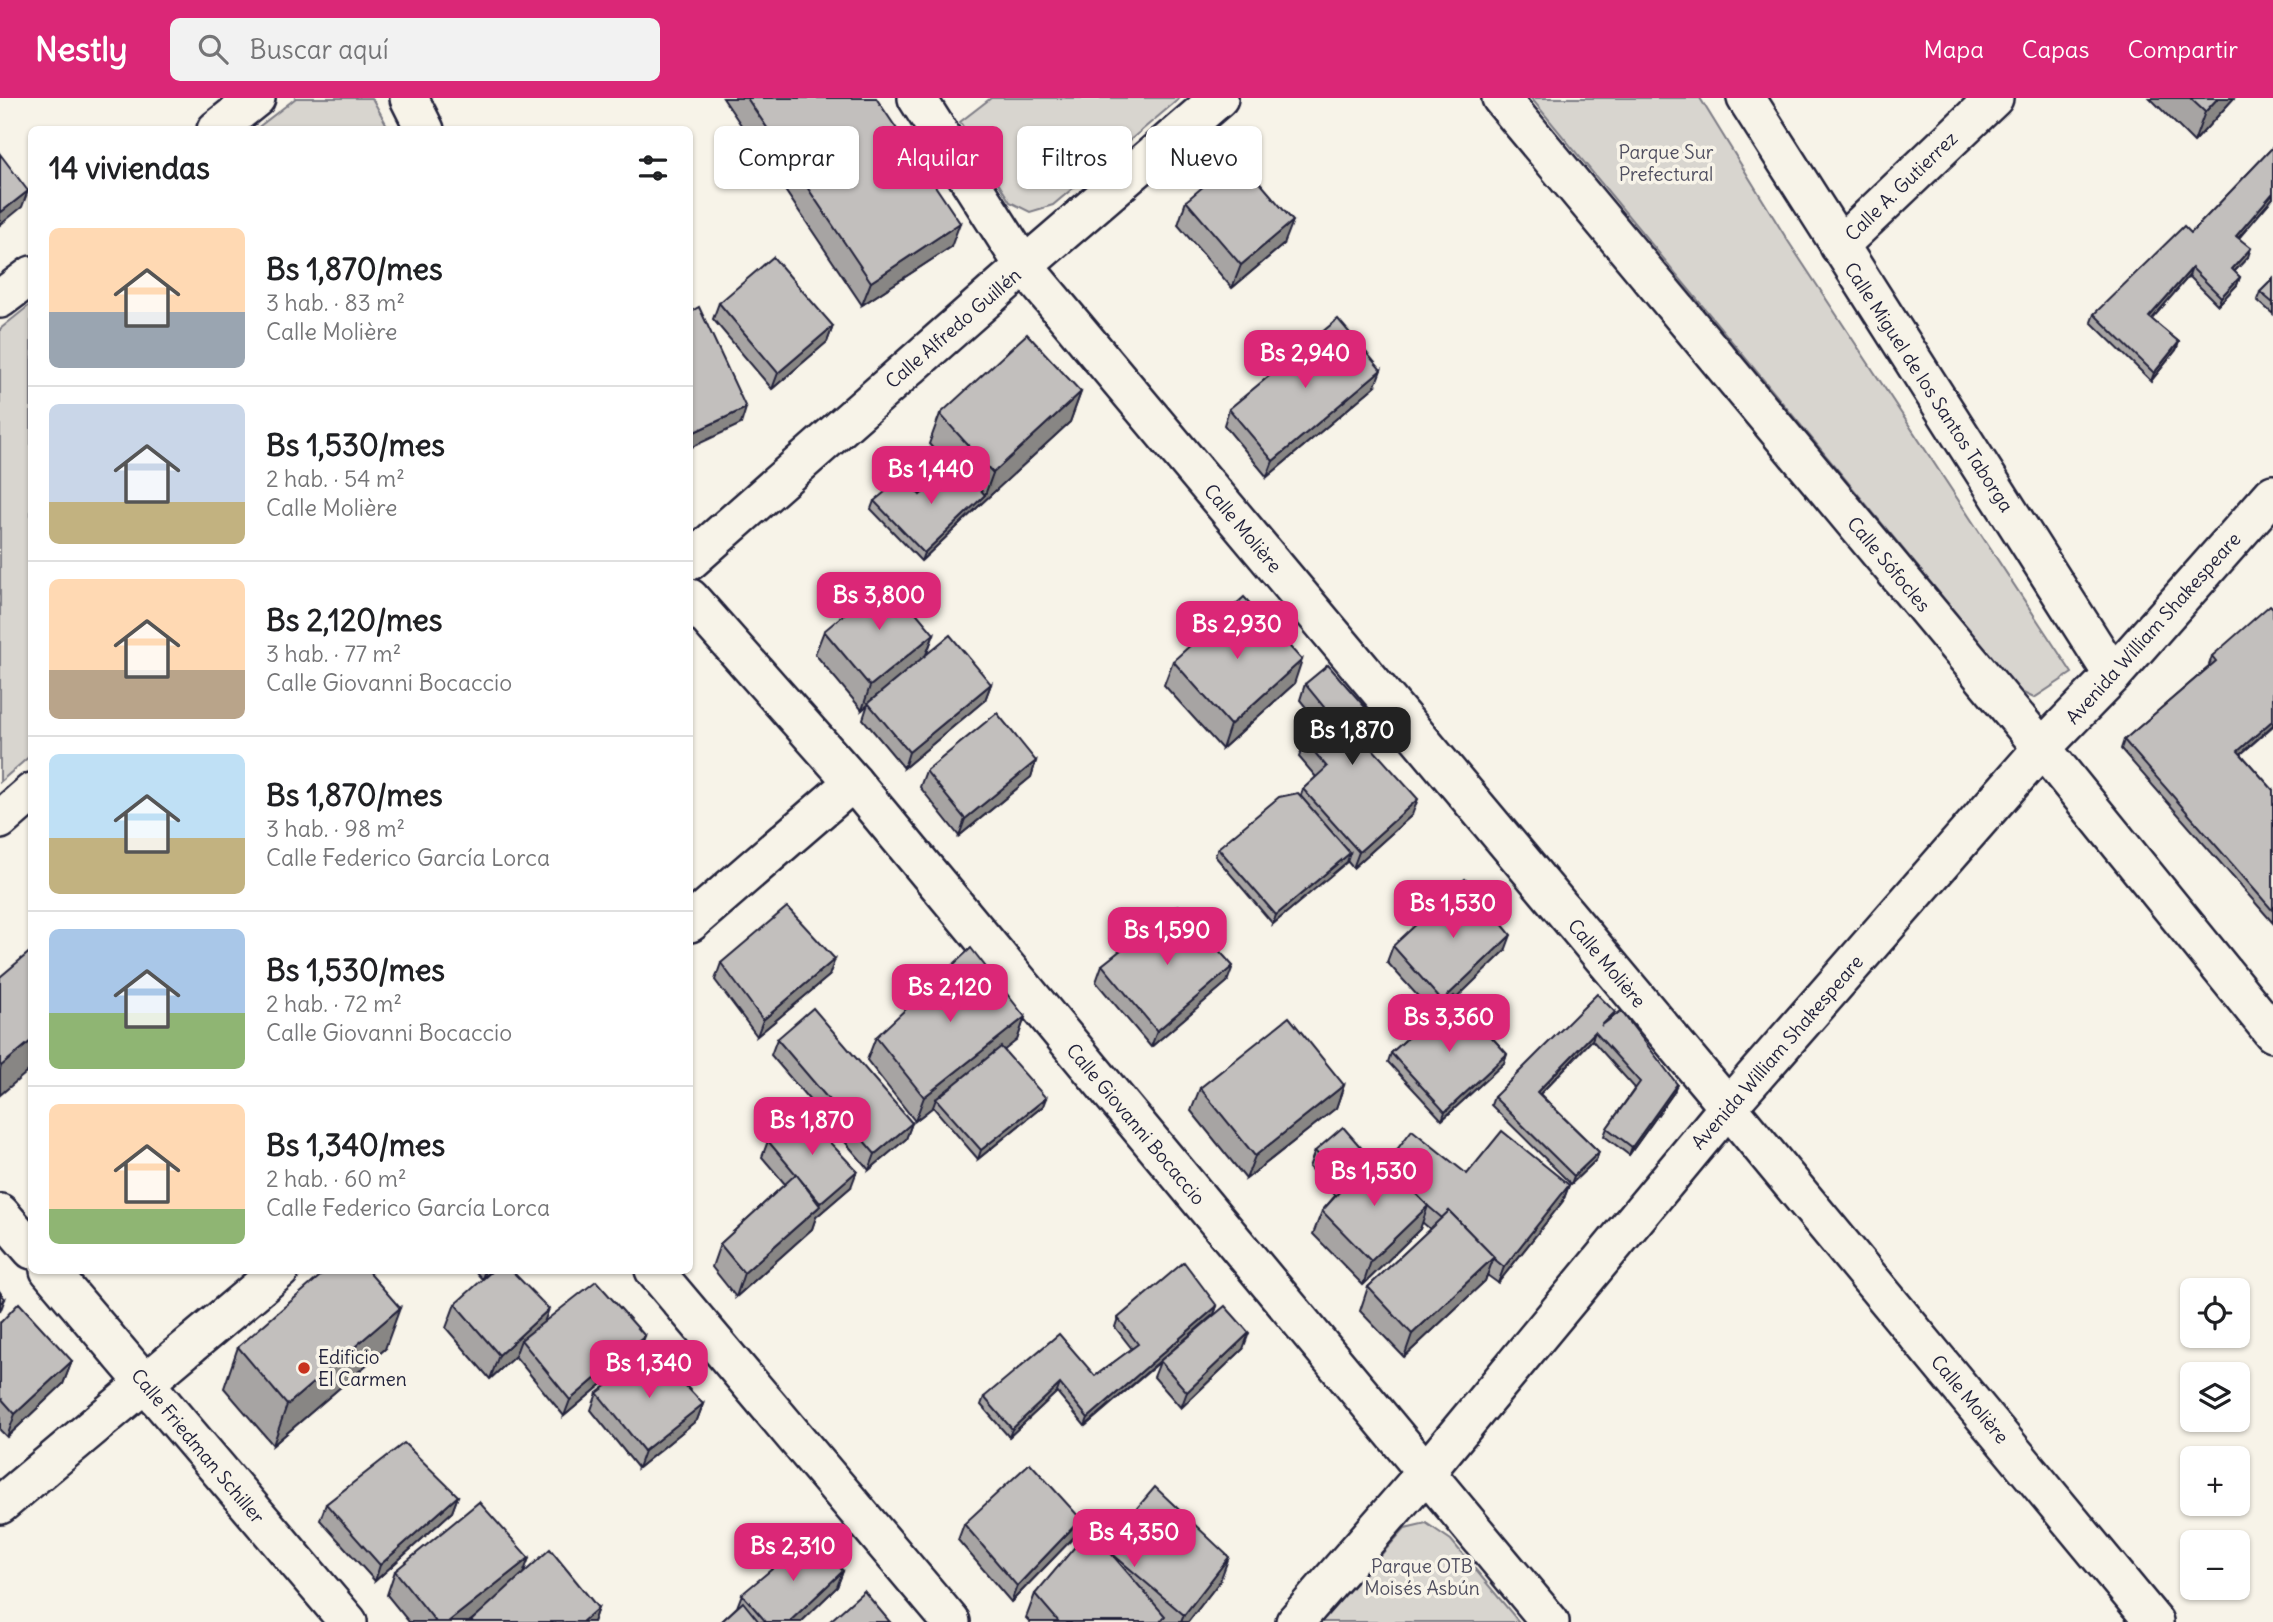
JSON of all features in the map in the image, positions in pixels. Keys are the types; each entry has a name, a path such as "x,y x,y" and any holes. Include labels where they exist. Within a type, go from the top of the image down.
{"street":[{"path":"221,126 256,98"},
{"path":"409,98 423,126"},
{"name":"Calle Molière","path":"917,98 1024,266 1728,1107 2154,1622"},
{"name":"Calle Alfredo Guillén","path":"693,558 1219,98"},
{"name":"Calle Sófocles","path":"1501,98 2042,748 2273,1033"},
{"name":"Calle Miguel de los Santos Taborga","path":"1746,98 2113,675"},
{"name":"Calle A. Gutierrez","path":"1839,246 1994,98"},
{"path":"0,299 28,278"},
{"name":"Avenida William Shakespeare","path":"1295,1622 1425,1474 1728,1107 2042,748 2113,675 2273,494"},
{"name":"Calle Giovanni Bocaccio","path":"693,600 853,782 1550,1622"},
{"path":"693,920 853,782"},
{"path":"0,820 28,796"},
{"path":"0,1213 28,1245"},
{"name":"Calle Friedman Schiller","path":"52,1274 348,1622"},
{"path":"0,1504 276,1274"},
{"path":"657,1274 951,1622"}],"green space":[{"path":"296,98 372,98 387,126 260,126"},
{"path":"991,98 1180,98 1132,138 1132,126 1017,126 1017,189 1072,189 1053,205 1030,212 1010,202 1002,189 1003,126 962,126 960,122"},
{"name":"Parque Sur Prefectural","path":"1531,98 1700,98 1788,241 2072,673 2034,698 2021,692"},
{"path":"28,306 28,758 0,782 0,329"},
{"name":"Parque OTB Moisés Asbún","path":"1426,1523 1451,1540 1519,1622 1321,1622 1405,1528"}],"building":[{"path":"747,98 876,98 895,126 873,126 873,189 937,189 960,223 871,282 808,189 859,189 859,126 766,126"},
{"path":"2190,98 2218,98 2205,112"},
{"path":"2273,147 2273,193 2236,236 2251,248 2232,269 2240,277 2221,297 2192,268 2149,317 2179,342 2154,373 2094,314 2184,226 2191,233"},
{"path":"0,154 28,191 0,213"},
{"path":"1262,185 1293,221 1241,265 1186,201 1200,189 1262,189"},
{"path":"773,257 833,326 778,373 719,303"},
{"path":"2273,279 2273,303 2260,292"},
{"path":"699,307 746,408 693,433 693,310"},
{"path":"1338,319 1381,370 1273,461 1229,409"},
{"path":"1027,334 1081,392 993,473 940,414"},
{"path":"957,462 985,495 924,553 874,501 903,477 920,495"},
{"path":"887,578 934,634 870,686 824,631"},
{"path":"1244,597 1302,660 1230,725 1173,661"},
{"path":"2270,605 2273,608 2273,720 2238,751 2273,790 2273,911 2124,740 2216,661 2212,656"},
{"path":"950,635 991,684 909,752 868,703"},
{"path":"1328,665 1379,723 1362,737 1418,799 1359,852 1303,789 1327,767 1305,741 1333,718 1305,684"},
{"path":"997,713 1036,761 965,819 926,771"},
{"path":"1298,793 1350,853 1276,915 1218,848 1279,797"},
{"path":"1465,879 1511,935 1442,1001 1393,946"},
{"path":"1178,905 1233,966 1157,1031 1102,965"},
{"path":"787,907 835,959 763,1020 721,963"},
{"path":"971,948 1025,1017 924,1097 876,1037"},
{"path":"28,953 28,1043 1,1066 0,1065 0,977"},
{"path":"1597,994 1615,1012 1601,1026 1621,1011 1677,1084 1632,1147 1607,1128 1640,1082 1595,1032 1537,1092 1599,1152 1574,1176 1494,1097"},
{"path":"1454,996 1507,1054 1445,1112 1391,1053"},
{"path":"813,1008 912,1123 875,1154 777,1039"},
{"path":"1289,1017 1344,1085 1255,1156 1200,1088"},
{"path":"1001,1047 1046,1098 981,1150 936,1099"},
{"path":"801,1112 857,1171 820,1203 768,1141"},
{"path":"1343,1127 1372,1160 1345,1185 1315,1151"},
{"path":"1412,1130 1467,1174 1502,1131 1569,1185 1504,1267 1449,1211 1442,1218 1386,1164"},
{"path":"1377,1155 1428,1206 1371,1261 1322,1211"},
{"path":"796,1174 820,1206 744,1273 720,1244"},
{"path":"1449,1211 1494,1257 1412,1334 1368,1287"},
{"path":"1184,1262 1217,1306 1088,1418 1060,1384 1012,1429 984,1397 1059,1334 1095,1376 1138,1344 1118,1318"},
{"path":"322,1274 370,1274 400,1308 287,1405 238,1347"},
{"path":"489,1274 515,1274 549,1309 499,1355 455,1304"},
{"path":"596,1281 645,1336 570,1400 521,1340"},
{"path":"19,1303 72,1361 15,1414 0,1397 0,1323"},
{"path":"1225,1306 1249,1333 1187,1392 1160,1361"},
{"path":"653,1351 703,1404 644,1451 597,1393"},
{"path":"404,1443 458,1496 380,1565 326,1504"},
{"path":"1030,1463 1081,1519 1017,1586 964,1524"},
{"path":"1155,1487 1229,1557 1184,1615 1109,1551 1165,1616 1160,1622 1059,1622 1035,1594 1089,1530 1104,1547"},
{"path":"479,1502 529,1558 448,1622 436,1622 395,1571"},
{"path":"813,1535 843,1571 789,1622 766,1622 742,1594"},
{"path":"550,1549 598,1608 582,1622 470,1622"},
{"path":"864,1591 890,1622 829,1622"},
{"path":"743,1602 759,1622 721,1622"}],"place":[{"name":"Edificio El Carmen","path":"304,1368"}]}
